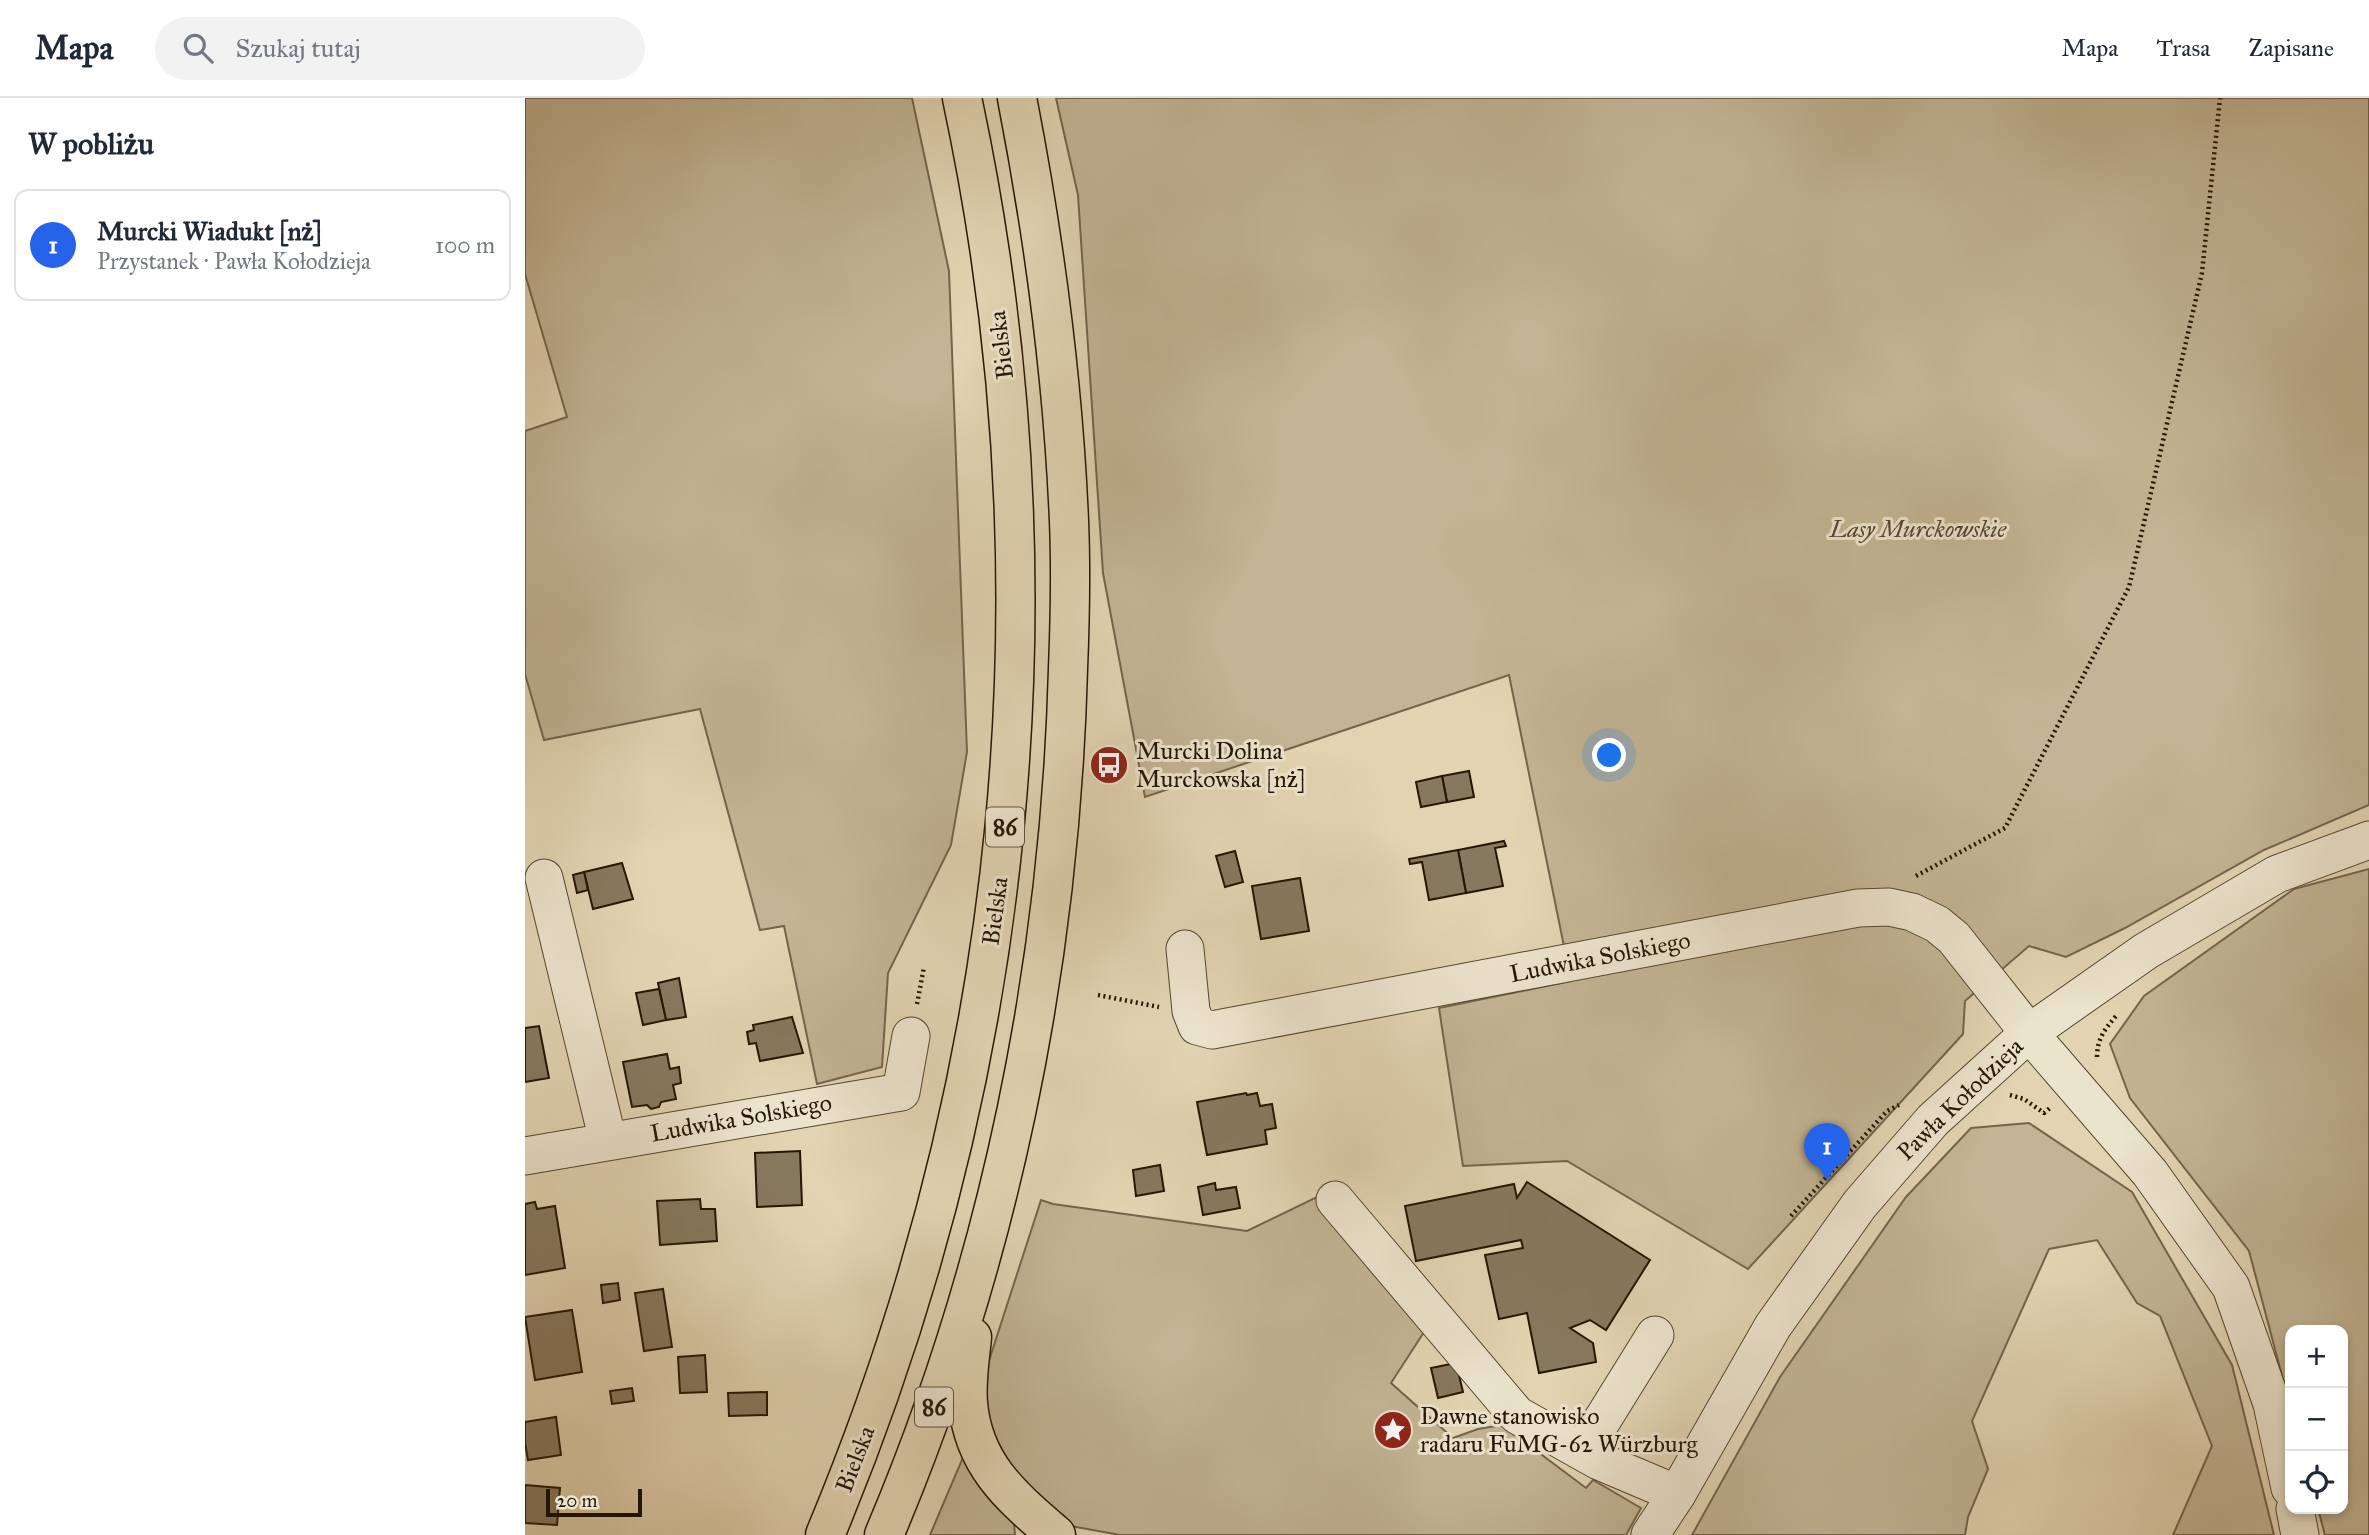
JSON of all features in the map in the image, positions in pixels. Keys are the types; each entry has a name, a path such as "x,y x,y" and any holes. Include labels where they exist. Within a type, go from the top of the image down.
{"main road":[{"name":"Bielska","path":"825,1535 891,1363 921,1268 950,1159 984,993 1005,830 1015,646 1015,540 1008,418 1003,351 986,231 962,98"},
{"name":"86","path":"884,1535 946,1372 1004,1166 1040,989 1056,868 1066,757 1069,524 1063,432 1044,257 1017,98"},
{"path":"975,1276 968,1402 976,1440 989,1468 1008,1493 1056,1535"}],"street":[{"name":"Pawła Kołodzieja","path":"1650,1535 1677,1494 1773,1326 1860,1203 1933,1120 2029,1033 2128,962 2277,874 2369,839"},
{"path":"544,878 608,1141"},
{"name":"Ludwika Solskiego","path":"1185,949 1191,1011 1197,1026 1212,1030 1858,908 1889,907 1912,912 1937,924 1954,938 2029,1033"},
{"path":"2029,1033 2150,1173 2231,1287 2272,1404 2285,1465"},
{"name":"Ludwika Solskiego","path":"525,1156 901,1091 911,1036"},
{"path":"1335,1200 1517,1415 1599,1461 1677,1494"},
{"path":"1583,1451 1655,1335"},
{"name":"Pawła Kołodzieja","path":"1665,1535 1677,1494"},
{"path":"2296,1514 2300,1535"}],"path":[{"path":"1907,881 2005,828 2129,587 2202,273 2220,98"},
{"path":"1098,995 1165,1008"}],"green space":[{"path":"525,98 912,98 949,271 967,752 951,845 888,973 882,1067 817,1084 784,926 760,930 700,709 544,740 525,674 525,431 567,417 525,274"},
{"name":"Lasy Murckowskie","path":"1056,98 2369,98 2369,805 2264,850 2125,928 2066,957 2029,946 1965,1001 1963,1034 1748,1269 1567,1161 1463,1166 1439,1008 1571,981 1509,675 1145,797 1103,573 1078,195"},
{"path":"2369,869 2369,1535 2325,1535 2319,1514 2348,1514 2348,1325 2285,1325 2285,1387 2249,1251 2130,1098 2110,1044 2144,996 2294,889"},
{"path":"2029,1123 2132,1192 2232,1365 2274,1535 2173,1535 2212,1446 2160,1316 2137,1303 2097,1240 2049,1249 1972,1421 1988,1469 1968,1517 1965,1535 1692,1535 1780,1377 1906,1197 1971,1128"},
{"path":"1317,1197 1349,1245 1424,1332 1391,1383 1453,1438 1478,1429 1502,1425 1586,1488 1593,1480 1641,1508 1626,1535 1120,1535 1060,1524 996,1452 984,1404 986,1370 1041,1200 1053,1204 1247,1231"},
{"path":"964,1455 990,1500 1014,1523 1015,1535 930,1535"}],"building":[{"path":"1469,771 1474,797 1447,802 1442,776"},
{"path":"1442,776 1447,802 1421,807 1416,782"},
{"path":"1504,841 1506,846 1495,848 1503,886 1466,893 1458,850"},
{"path":"1458,850 1466,893 1429,900 1422,862 1410,864 1409,859"},
{"path":"1235,851 1243,882 1225,887 1216,856"},
{"path":"622,863 633,899 593,909 584,872"},
{"path":"584,872 588,890 577,893 573,875"},
{"path":"1300,878 1309,931 1261,939 1252,886"},
{"path":"679,978 686,1017 666,1020 658,983"},
{"path":"659,989 666,1020 643,1025 636,993"},
{"path":"792,1017 803,1053 760,1061 756,1043 749,1044 747,1032 754,1030 753,1025"},
{"path":"539,1026 549,1078 525,1082 525,1028"},
{"path":"667,1054 670,1069 679,1067 681,1083 673,1085 676,1099 661,1102 659,1107 651,1109 647,1105 632,1107 623,1062"},
{"path":"1257,1093 1260,1106 1272,1104 1276,1128 1265,1130 1267,1144 1207,1155 1197,1102"},
{"path":"800,1151 802,1205 757,1207 755,1153"},
{"path":"1160,1165 1164,1191 1136,1196 1133,1170"},
{"path":"1527,1182 1650,1260 1606,1330 1590,1320 1570,1328 1593,1343 1596,1362 1539,1373 1527,1313 1499,1319 1485,1255 1523,1248 1521,1240 1416,1261 1405,1206 1514,1184 1517,1198"},
{"path":"1215,1183 1216,1190 1236,1187 1240,1208 1203,1215 1198,1187"},
{"path":"700,1199 701,1209 715,1209 717,1241 660,1245 657,1201"},
{"path":"535,1202 537,1209 555,1206 565,1268 525,1275 525,1204"},
{"path":"618,1283 620,1300 603,1303 601,1285"},
{"path":"663,1289 672,1347 644,1351 635,1293"},
{"path":"572,1310 582,1372 535,1380 525,1317"},
{"path":"705,1355 707,1392 680,1393 678,1357"},
{"path":"1456,1363 1463,1392 1438,1398 1431,1368"},
{"path":"632,1388 634,1401 612,1404 610,1391"},
{"path":"767,1392 767,1415 729,1416 728,1393"},
{"path":"556,1417 561,1455 528,1460 525,1422"},
{"path":"525,1485 560,1488 557,1525 525,1523"}],"place":[{"name":"Murcki Dolina Murckowska [nż]","path":"1109,765"},
{"name":"Murcki Wiadukt [nż]","path":"1827,1181"},
{"name":"Dawne stanowisko radaru FuMG-62 Würzburg","path":"1393,1430"}]}
